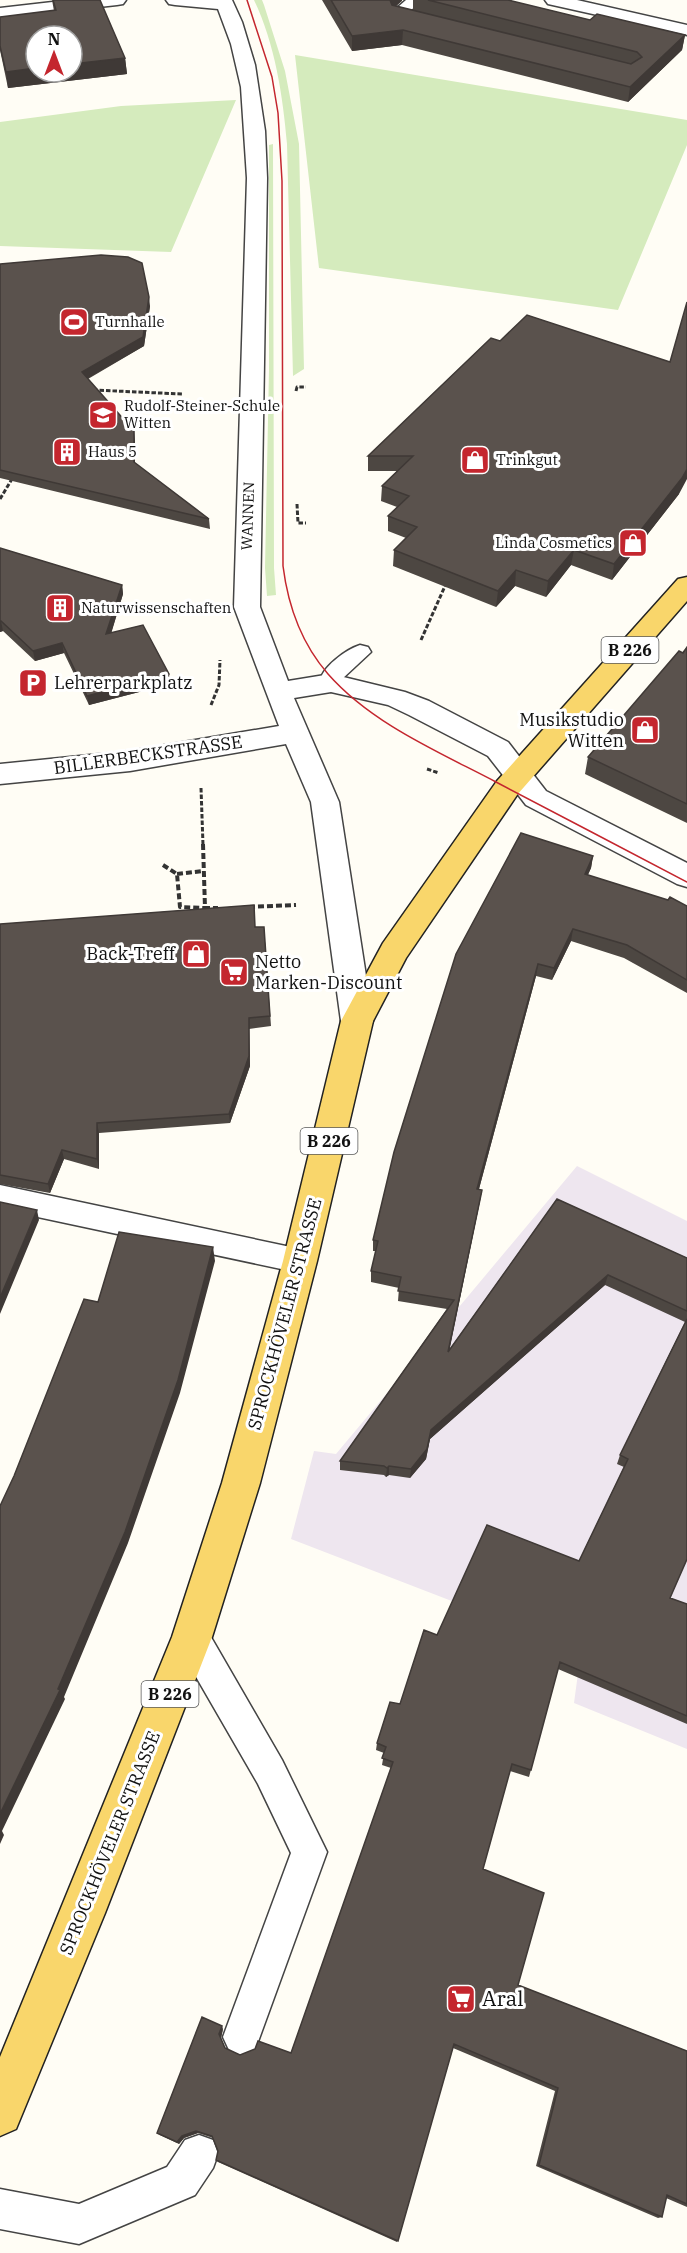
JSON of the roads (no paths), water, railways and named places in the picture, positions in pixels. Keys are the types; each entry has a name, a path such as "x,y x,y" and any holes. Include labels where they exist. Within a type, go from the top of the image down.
{"main road":[{"name":"SPROCKHÖVELER STRASSE","path":"0,2113 192,1637 241,1483 300,1261 357,1021 394,951 507,788 687,585"}],"street":[{"path":"0,13 117,0"},
{"path":"175,0 208,4 223,1"},
{"path":"554,0 687,30"},
{"name":"WANNEN","path":"223,1 242,46 252,86 255,122 257,190 247,607 278,692 326,802 357,1021"},
{"path":"278,692 331,683 385,695 419,708 498,749 536,798 687,876"},
{"name":"BILLERBECKSTRASSE","path":"0,774 130,761 296,733"}],"lane":[{"path":"415,0 397,14 432,23"},
{"path":"331,683 331,677 360,652"},
{"path":"0,1197 300,1261"},
{"path":"192,1637 270,1772 309,1852 242,2037"},
{"path":"0,2209 79,2224 181,2181 199,2154"}],"tram line":[{"path":"247,0 272,77 278,113 282,181 283,566 292,610 303,637 328,674 346,692 385,722 429,748 687,882"}],"place":[{"name":"Turnhalle","path":"74,322"},
{"name":"Rudolf-Steiner-Schule Witten","path":"103,415"},
{"name":"Haus 5","path":"67,452"},
{"name":"Trinkgut","path":"475,460"},
{"name":"Linda Cosmetics","path":"633,543"},
{"name":"Naturwissenschaften","path":"60,608"},
{"name":"Lehrerparkplatz","path":"33,683"},
{"name":"Musikstudio Witten","path":"645,730"},
{"name":"Back-Treff","path":"196,954"},
{"name":"Netto Marken-Discount","path":"234,972"},
{"name":"Aral","path":"461,1999"}]}
